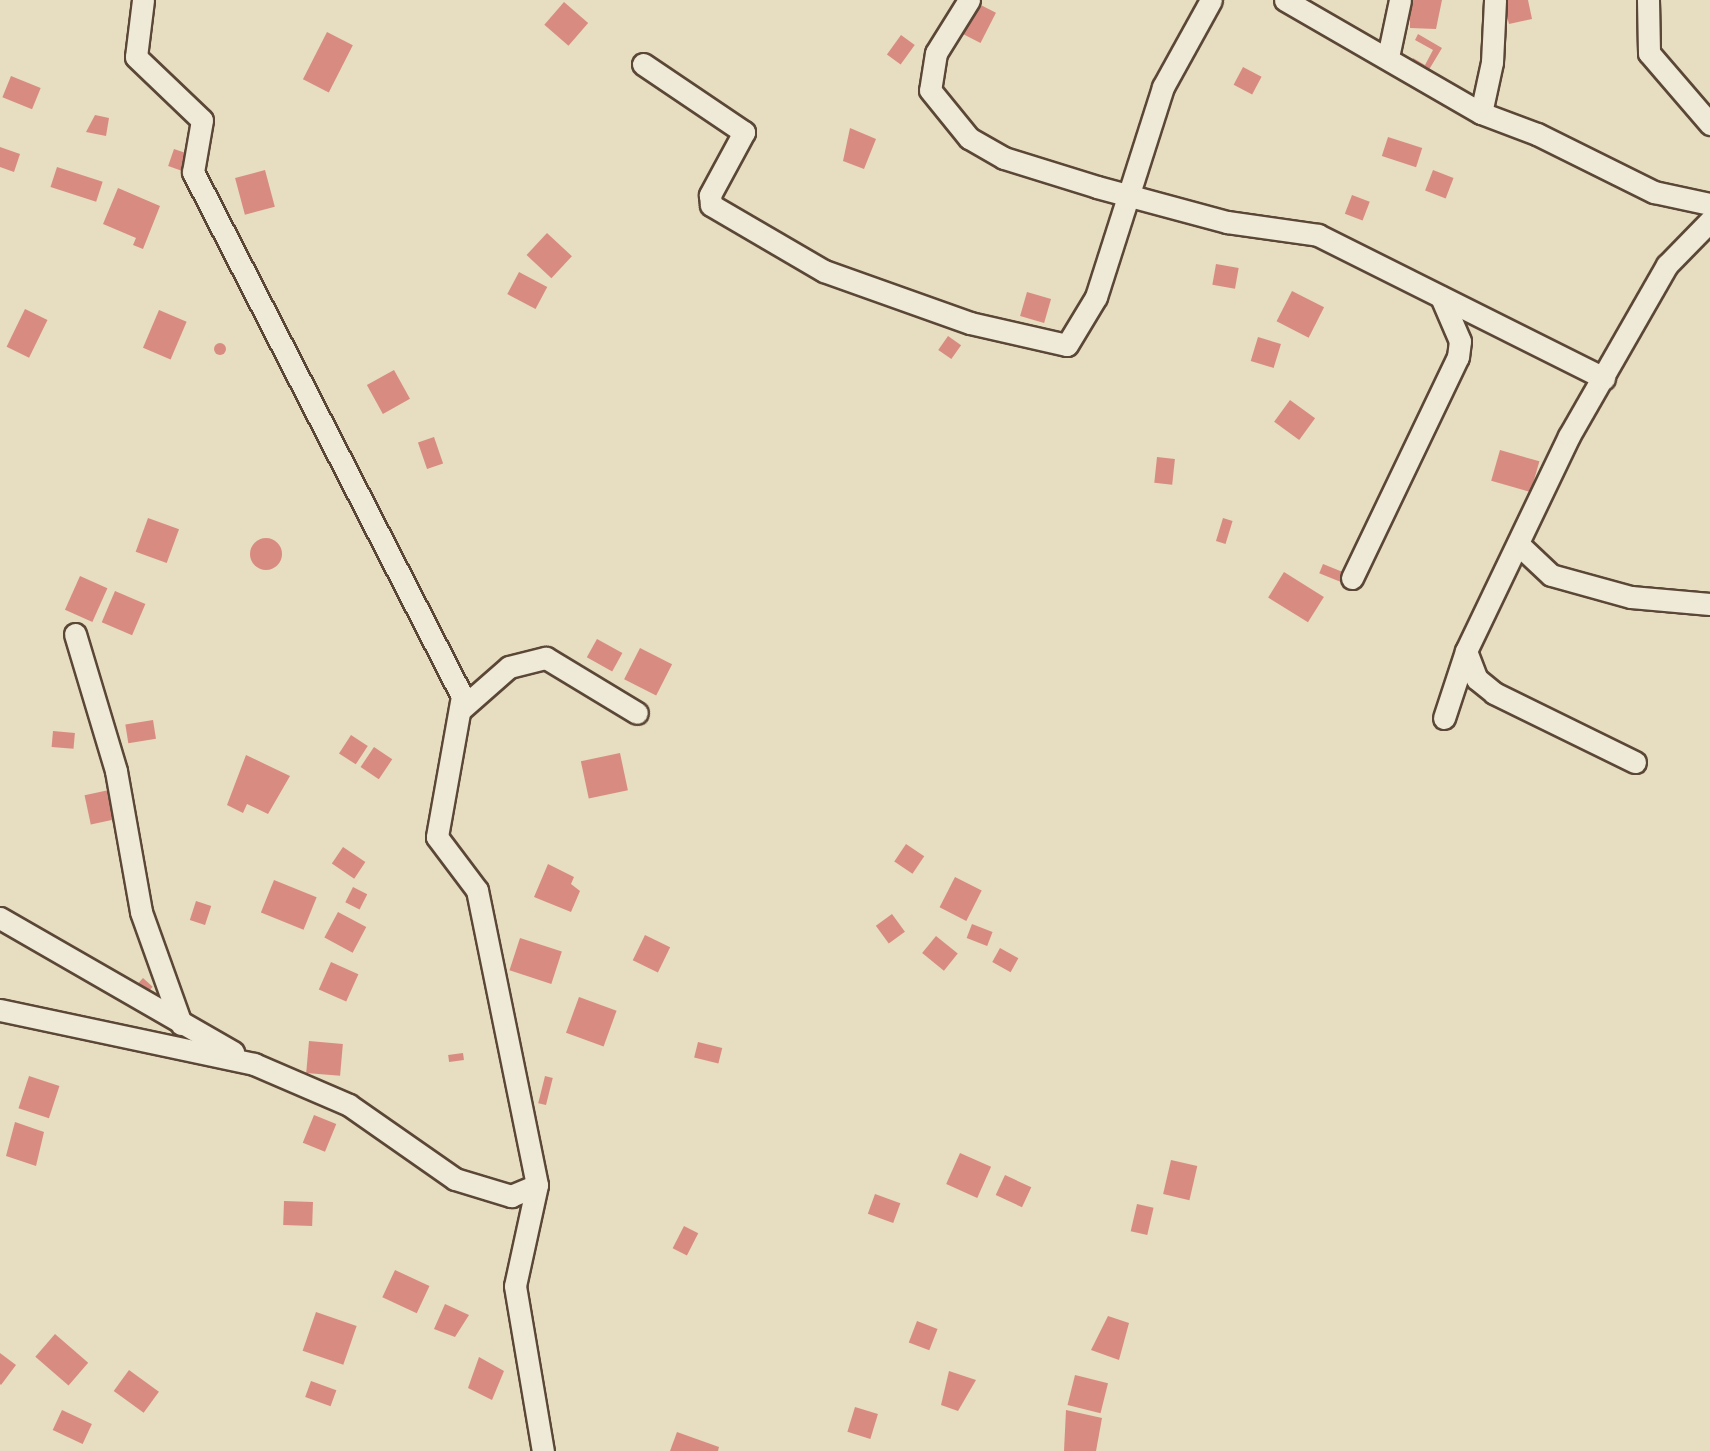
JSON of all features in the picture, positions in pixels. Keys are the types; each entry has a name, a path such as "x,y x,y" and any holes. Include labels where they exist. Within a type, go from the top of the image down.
{"street":[{"path":"143,0 136,57 202,120 193,172 462,696 437,837 477,890 537,1185 515,1286 543,1451"},
{"path":"969,0 936,53 930,90 969,138 1004,158 1128,195 1227,222 1317,235 1384,263 1441,297 1604,378"},
{"path":"643,64 732,119 744,132 710,195 711,205 824,272 1039,343 1067,345 1096,297 1163,87 1211,0"},
{"path":"1285,0 1388,57 1481,113 1537,134 1654,192 1710,204"},
{"path":"1388,57 1400,0"},
{"path":"1481,113 1492,62 1495,0"},
{"path":"1648,0 1649,53 1710,124"},
{"path":"1444,718 1466,651 1518,544 1604,378 1666,265 1710,221"},
{"path":"1352,578 1458,357 1460,341 1441,297"},
{"path":"1518,544 1551,575 1631,597 1710,604"},
{"path":"75,634 116,771 141,912 181,1024"},
{"path":"1466,651 1477,679 1494,693 1635,762"},
{"path":"460,710 509,667 546,658 637,713"},
{"path":"0,918 254,1064 349,1105 455,1179 511,1196 537,1185"},
{"path":"0,1010 254,1064"}],"building":[{"path":"971,0 996,13 981,43 956,30"},
{"path":"1410,0 1442,0 1436,29 1410,28"},
{"path":"1503,0 1528,0 1532,19 1509,24"},
{"path":"564,2 588,23 568,46 544,25"},
{"path":"327,32 353,45 329,92 303,79"},
{"path":"1418,34 1442,48 1427,73 1410,64 1413,58 1425,65 1433,50 1415,40"},
{"path":"901,35 915,45 901,64 887,54"},
{"path":"1243,67 1262,77 1252,95 1234,85"},
{"path":"11,76 41,88 32,109 2,97"},
{"path":"95,115 109,118 106,136 86,132"},
{"path":"850,128 876,139 864,169 843,161"},
{"path":"1388,137 1422,148 1416,167 1382,156"},
{"path":"0,147 20,154 14,172 0,167"},
{"path":"174,149 191,155 185,172 168,166"},
{"path":"57,167 103,182 96,202 51,187"},
{"path":"265,170 275,207 245,215 235,178"},
{"path":"1433,170 1454,178 1446,198 1425,191"},
{"path":"118,188 160,206 143,249 133,245 136,238 103,224"},
{"path":"1352,195 1370,202 1363,220 1345,214"},
{"path":"547,233 572,256 551,278 527,255"},
{"path":"1216,264 1239,268 1235,289 1212,285"},
{"path":"519,272 547,287 536,309 507,294"},
{"path":"1292,291 1324,307 1309,338 1277,321"},
{"path":"1027,292 1051,299 1044,323 1020,316"},
{"path":"25,309 47,320 29,358 7,347"},
{"path":"159,310 187,322 171,359 143,348"},
{"path":"948,336 961,345 951,359 938,350"},
{"path":"1258,337 1281,344 1274,368 1251,361"},
{"path":"222,343 226,349 222,355 218,355 214,347"},
{"path":"394,370 410,399 383,414 367,385"},
{"path":"1290,400 1315,418 1299,440 1274,422"},
{"path":"434,437 443,463 427,469 418,443"},
{"path":"1500,450 1539,461 1531,492 1491,481"},
{"path":"1157,457 1175,459 1172,485 1154,483"},
{"path":"148,518 179,529 167,563 136,552"},
{"path":"1223,518 1233,521 1226,544 1216,541"},
{"path":"266,538 277,543 282,554 277,565 266,570 255,565 250,554 255,543"},
{"path":"1323,564 1345,573 1342,582 1319,573"},
{"path":"1284,572 1324,597 1308,622 1268,597"},
{"path":"80,576 107,588 92,622 65,610"},
{"path":"115,591 145,604 132,635 102,622"},
{"path":"597,639 622,653 612,671 587,657"},
{"path":"640,648 672,664 656,696 624,679"},
{"path":"153,720 156,739 128,743 125,724"},
{"path":"53,731 75,733 74,749 52,747"},
{"path":"351,735 368,746 356,764 339,753"},
{"path":"374,747 392,759 379,779 361,767"},
{"path":"620,753 628,790 589,798 581,761"},
{"path":"246,755 290,776 268,814 247,804 243,813 227,805"},
{"path":"109,790 115,819 91,825 85,795"},
{"path":"906,844 924,856 912,874 894,861"},
{"path":"343,847 365,862 354,879 332,864"},
{"path":"548,864 574,877 571,884 580,891 571,912 534,897"},
{"path":"955,877 982,891 966,921 940,907"},
{"path":"274,880 317,897 304,930 261,912"},
{"path":"353,887 367,894 360,909 345,902"},
{"path":"196,901 211,906 205,925 190,920"},
{"path":"338,912 366,927 353,953 324,938"},
{"path":"892,914 905,932 889,944 876,926"},
{"path":"972,924 993,932 987,946 967,938"},
{"path":"645,935 670,947 658,972 633,960"},
{"path":"936,936 958,954 944,971 922,953"},
{"path":"520,938 562,952 551,984 509,970"},
{"path":"1000,948 1018,958 1011,972 992,962"},
{"path":"331,962 358,974 346,1002 319,989"},
{"path":"143,978 153,987 147,993 138,984"},
{"path":"579,997 617,1011 604,1046 566,1033"},
{"path":"309,1041 343,1044 340,1076 306,1073"},
{"path":"698,1042 722,1048 718,1064 694,1058"},
{"path":"463,1053 464,1060 449,1062 448,1055"},
{"path":"29,1076 59,1086 49,1118 18,1108"},
{"path":"545,1076 553,1078 546,1105 538,1103"},
{"path":"314,1115 336,1124 325,1152 303,1143"},
{"path":"15,1122 44,1132 36,1166 6,1156"},
{"path":"960,1153 991,1167 977,1198 946,1184"},
{"path":"1171,1160 1197,1166 1189,1200 1163,1194"},
{"path":"1005,1175 1031,1187 1022,1207 996,1195"},
{"path":"875,1194 900,1203 893,1223 868,1214"},
{"path":"284,1201 313,1202 312,1226 283,1225"},
{"path":"1137,1204 1154,1208 1147,1235 1131,1231"},
{"path":"684,1226 698,1233 687,1256 673,1248"},
{"path":"395,1270 429,1286 417,1313 382,1297"},
{"path":"445,1304 469,1315 455,1337 434,1329"},
{"path":"316,1312 357,1326 343,1365 303,1351"},
{"path":"1108,1316 1129,1323 1119,1360 1091,1350"},
{"path":"917,1321 938,1329 929,1350 909,1342"},
{"path":"55,1334 88,1363 69,1386 35,1357"},
{"path":"0,1353 16,1365 1,1385 0,1384"},
{"path":"479,1357 504,1371 492,1400 468,1388"},
{"path":"129,1370 159,1392 144,1413 114,1391"},
{"path":"949,1371 976,1380 958,1411 941,1405"},
{"path":"1075,1375 1108,1383 1100,1413 1068,1405"},
{"path":"311,1381 336,1390 331,1406 305,1397"},
{"path":"855,1407 878,1414 870,1439 847,1432"},
{"path":"62,1410 92,1424 83,1444 53,1430"},
{"path":"1066,1410 1102,1418 1096,1451 1064,1451"},
{"path":"677,1432 719,1447 718,1451 670,1451"}]}
